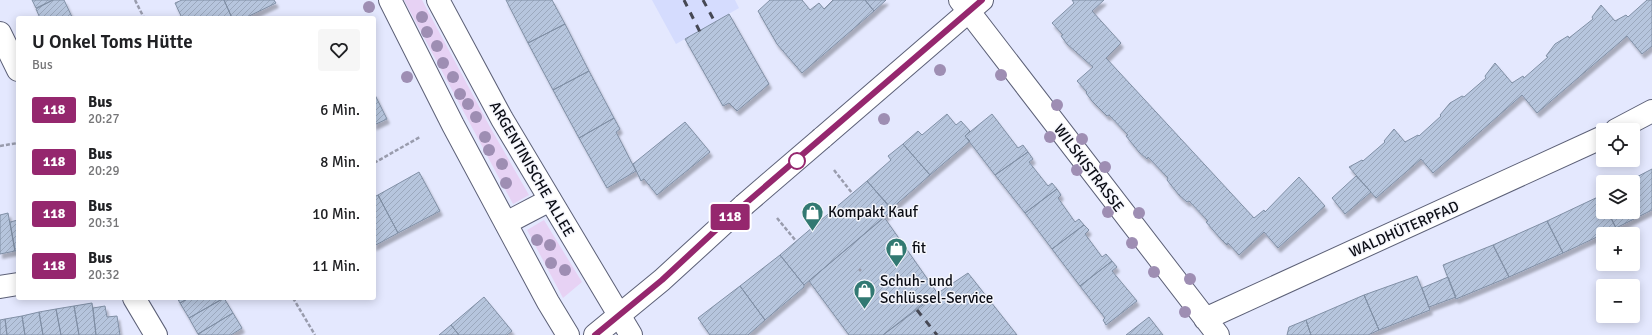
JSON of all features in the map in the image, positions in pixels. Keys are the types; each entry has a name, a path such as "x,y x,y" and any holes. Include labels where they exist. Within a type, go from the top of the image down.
{"street":[{"path":"390,0 506,223 548,302 568,335"},
{"name":"ARGENTINISCHE ALLEE","path":"438,0 502,119 631,335"},
{"path":"595,335 662,280 744,205 822,138 971,4"},
{"name":"WILSKISTRASSE","path":"971,4 1211,327"},
{"path":"0,33 16,66"},
{"path":"1629,123 1652,111"},
{"name":"WALDHÜTERPFAD","path":"1211,327 1596,140"},
{"path":"506,223 550,200"},
{"path":"0,287 16,284"},
{"path":"135,300 156,335"}],"path":[{"path":"135,0 143,16"},
{"path":"376,162 420,137"},
{"path":"0,146 16,143"},
{"path":"834,170 852,193"},
{"path":"777,218 796,241"},
{"path":"294,300 315,335"}],"shaded area":[{"path":"404,0 422,0 490,127 529,195 513,204"},
{"path":"652,0 735,0 739,8 676,44"},
{"path":"544,220 582,282 563,298 527,230"}],"building":[{"path":"32,0 53,0 36,8"},
{"path":"53,0 64,0 72,16 39,16 36,9"},
{"path":"182,0 224,0 231,16 181,16 175,3"},
{"path":"224,0 274,0 276,3 249,16 231,16"},
{"path":"506,0 552,0 565,24 528,43"},
{"path":"770,0 802,0 810,10 819,3 824,9 833,0 865,0 874,11 802,73 777,44 758,11"},
{"path":"865,0 886,0 874,11"},
{"path":"1072,0 1104,0 1092,11 1121,43 1106,58 1254,218 1264,210 1265,212 1299,177 1325,206 1278,248 1264,232 1239,255 1228,243 1227,245 1220,238 1206,222 1208,221 1189,201 1187,202 1179,195 1167,180 1168,178 1148,157 1147,159 1139,152 1126,136 1128,135 1109,115 1107,116 1092,101 1086,93 1087,92 1077,81 1093,67 1067,44 1061,36 1063,35 1052,23 1074,3"},
{"path":"1647,0 1652,0 1652,46 1642,54 1627,36 1537,113 1522,95 1433,173 1421,159 1376,198 1349,167 1362,160 1363,161 1385,142 1384,141 1394,129 1405,142 1418,135 1419,136 1441,116 1440,115 1450,103 1462,96 1464,97 1486,78 1485,76 1495,63 1512,83 1523,76 1524,78 1548,57 1546,56 1555,44 1568,36 1569,38 1593,19 1592,17 1601,5 1615,21 1626,15 1628,17"},
{"path":"729,14 769,84 737,111 729,103 723,106 685,39"},
{"path":"565,24 589,71 553,90 528,43"},
{"path":"589,71 614,118 579,138 553,90"},
{"path":"376,97 387,119 376,124"},
{"path":"947,114 956,125 961,121 970,131 965,136 970,141 930,175 903,144 918,131 922,135"},
{"path":"992,114 1018,148 1023,145 1028,152 995,175 965,136"},
{"path":"614,118 620,129 616,132 636,171 607,188 579,138"},
{"path":"685,122 710,152 657,195 644,179 641,181 633,164"},
{"path":"903,144 930,175 891,209 867,181 891,160 888,156"},
{"path":"1028,152 1033,159 1029,162 1048,186 1052,183 1057,189 1025,213 995,175"},
{"path":"1652,169 1652,210 1640,216 1640,175"},
{"path":"419,172 440,211 398,233 378,195"},
{"path":"1356,176 1371,192 1345,214 1332,198"},
{"path":"867,181 893,210 804,285 780,255"},
{"path":"1057,189 1061,195 1058,198 1075,222 1079,219 1084,225 1052,249 1025,213"},
{"path":"378,195 398,233 376,245 376,196"},
{"path":"1596,198 1596,219 1612,219 1616,227 1596,227 1596,237 1563,253 1547,221"},
{"path":"8,213 15,251 0,254 0,215"},
{"path":"884,217 938,294 883,335 849,335 809,281"},
{"path":"1612,219 1634,219 1618,227 1616,227"},
{"path":"16,220 16,251 15,251 10,222"},
{"path":"1547,221 1563,253 1509,277 1493,245"},
{"path":"1084,225 1089,230 1085,234 1102,257 1106,254 1112,261 1080,286 1052,249"},
{"path":"1493,245 1509,277 1456,299 1443,265"},
{"path":"780,255 804,287 765,320 740,286"},
{"path":"1112,261 1117,267 1112,271 1137,301 1106,325 1103,320 1105,318 1080,286"},
{"path":"968,273 1017,335 883,335 929,299"},
{"path":"1417,276 1430,310 1379,330 1364,295"},
{"path":"1448,277 1456,297 1429,307 1422,288"},
{"path":"740,286 765,320 748,335 710,335 698,318"},
{"path":"1364,295 1379,330 1368,335 1311,335 1306,320"},
{"path":"484,297 512,331 507,335 459,335 451,325"},
{"path":"178,300 185,300 180,303"},
{"path":"185,300 220,300 189,318 180,303"},
{"path":"220,300 225,300 233,313 198,334 189,318"},
{"path":"92,303 96,335 79,335 74,306"},
{"path":"74,306 79,335 61,335 56,309"},
{"path":"105,306 107,317 117,316 120,335 96,335 93,308"},
{"path":"56,309 61,335 43,335 39,312"},
{"path":"39,312 43,335 25,335 22,316"},
{"path":"233,313 242,328 231,335 198,334"},
{"path":"22,316 25,335 7,335 5,319"},
{"path":"1149,317 1163,335 1126,335"},
{"path":"5,319 7,335 0,335 0,320"},
{"path":"1306,320 1311,335 1287,335 1289,327"},
{"path":"451,325 459,335 439,335"}],"railway":[{"path":"684,0 700,32"},
{"path":"703,0 716,24"},
{"path":"917,310 937,335"}],"bus line":[{"name":"118","path":"595,335 662,280 731,216 982,0"}],"place":[{"name":"Kompakt Kauf","path":"813,232"},
{"name":"fit","path":"897,268"},
{"name":"Schuh- und Schlüssel-Service","path":"864,310"}]}
